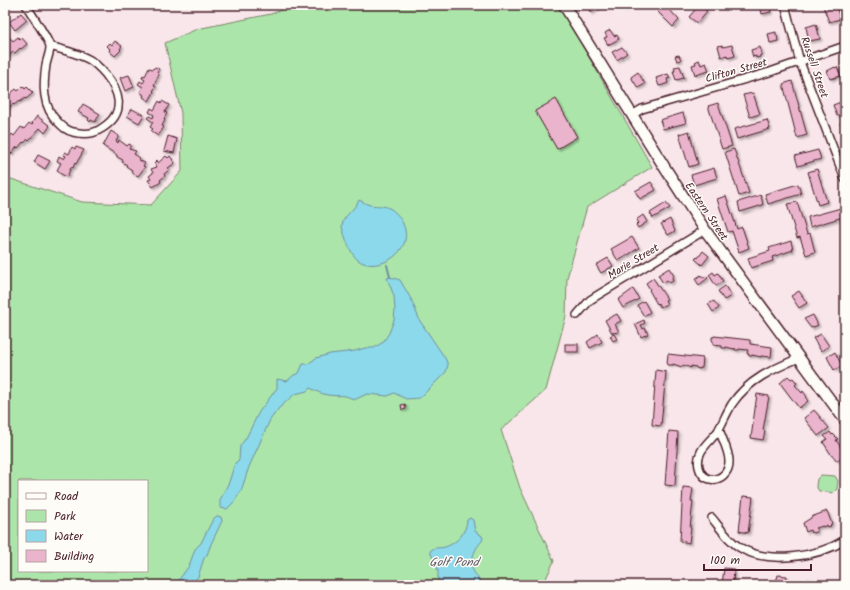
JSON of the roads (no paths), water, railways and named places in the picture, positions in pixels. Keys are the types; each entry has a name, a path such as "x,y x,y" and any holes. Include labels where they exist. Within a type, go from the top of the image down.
{"street":[{"path":"26,5 50,46 44,90 50,113 67,131 83,134 94,134 107,126 117,112 119,103 117,94 102,70 90,60 78,54 50,46"},
{"name":"Eastern Street","path":"564,5 705,230 845,420"},
{"name":"Russell Street","path":"785,5 800,62 845,179"},
{"name":"Clifton Street","path":"632,115 656,105 800,62 845,46"},
{"name":"Marie Street","path":"577,315 590,300 705,230"},
{"path":"719,429 730,462 727,470 721,478 711,480 701,472 698,459 702,449 719,429 732,404 750,384 771,370 799,358"},
{"path":"712,518 726,536 739,547 760,555 787,557 810,554 831,547 845,540"}],"water":[{"path":"359,200 366,204 391,209 402,222 405,233 404,244 393,258 375,264 363,263 355,257 350,250 342,227 344,220"},
{"path":"390,277 400,280 411,299 420,321 445,358 448,365 446,372 420,398 406,399 394,393 388,396 367,394 354,400 345,396 323,394 310,388 307,391 295,394 279,408 270,420 249,467 241,491 234,502 227,509 220,508 220,500 229,482 235,463 239,460 240,446 246,438 259,412 277,388 277,379 287,381 299,373 303,364 308,364 316,358 330,354 355,351 365,348 374,348 383,342 389,333 394,320 394,296 387,278"},
{"path":"217,516 221,517 222,521 207,555 204,558 198,577 189,585 175,585 189,566 195,549 201,543 213,519"},
{"name":"Golf Pond","path":"470,518 473,520 475,531 482,536 483,539 473,555 472,569 484,585 440,585 438,582 438,571 430,551 435,548 445,547 457,540 463,533 467,520"}],"waterway":[{"path":"387,265 390,277"}]}
